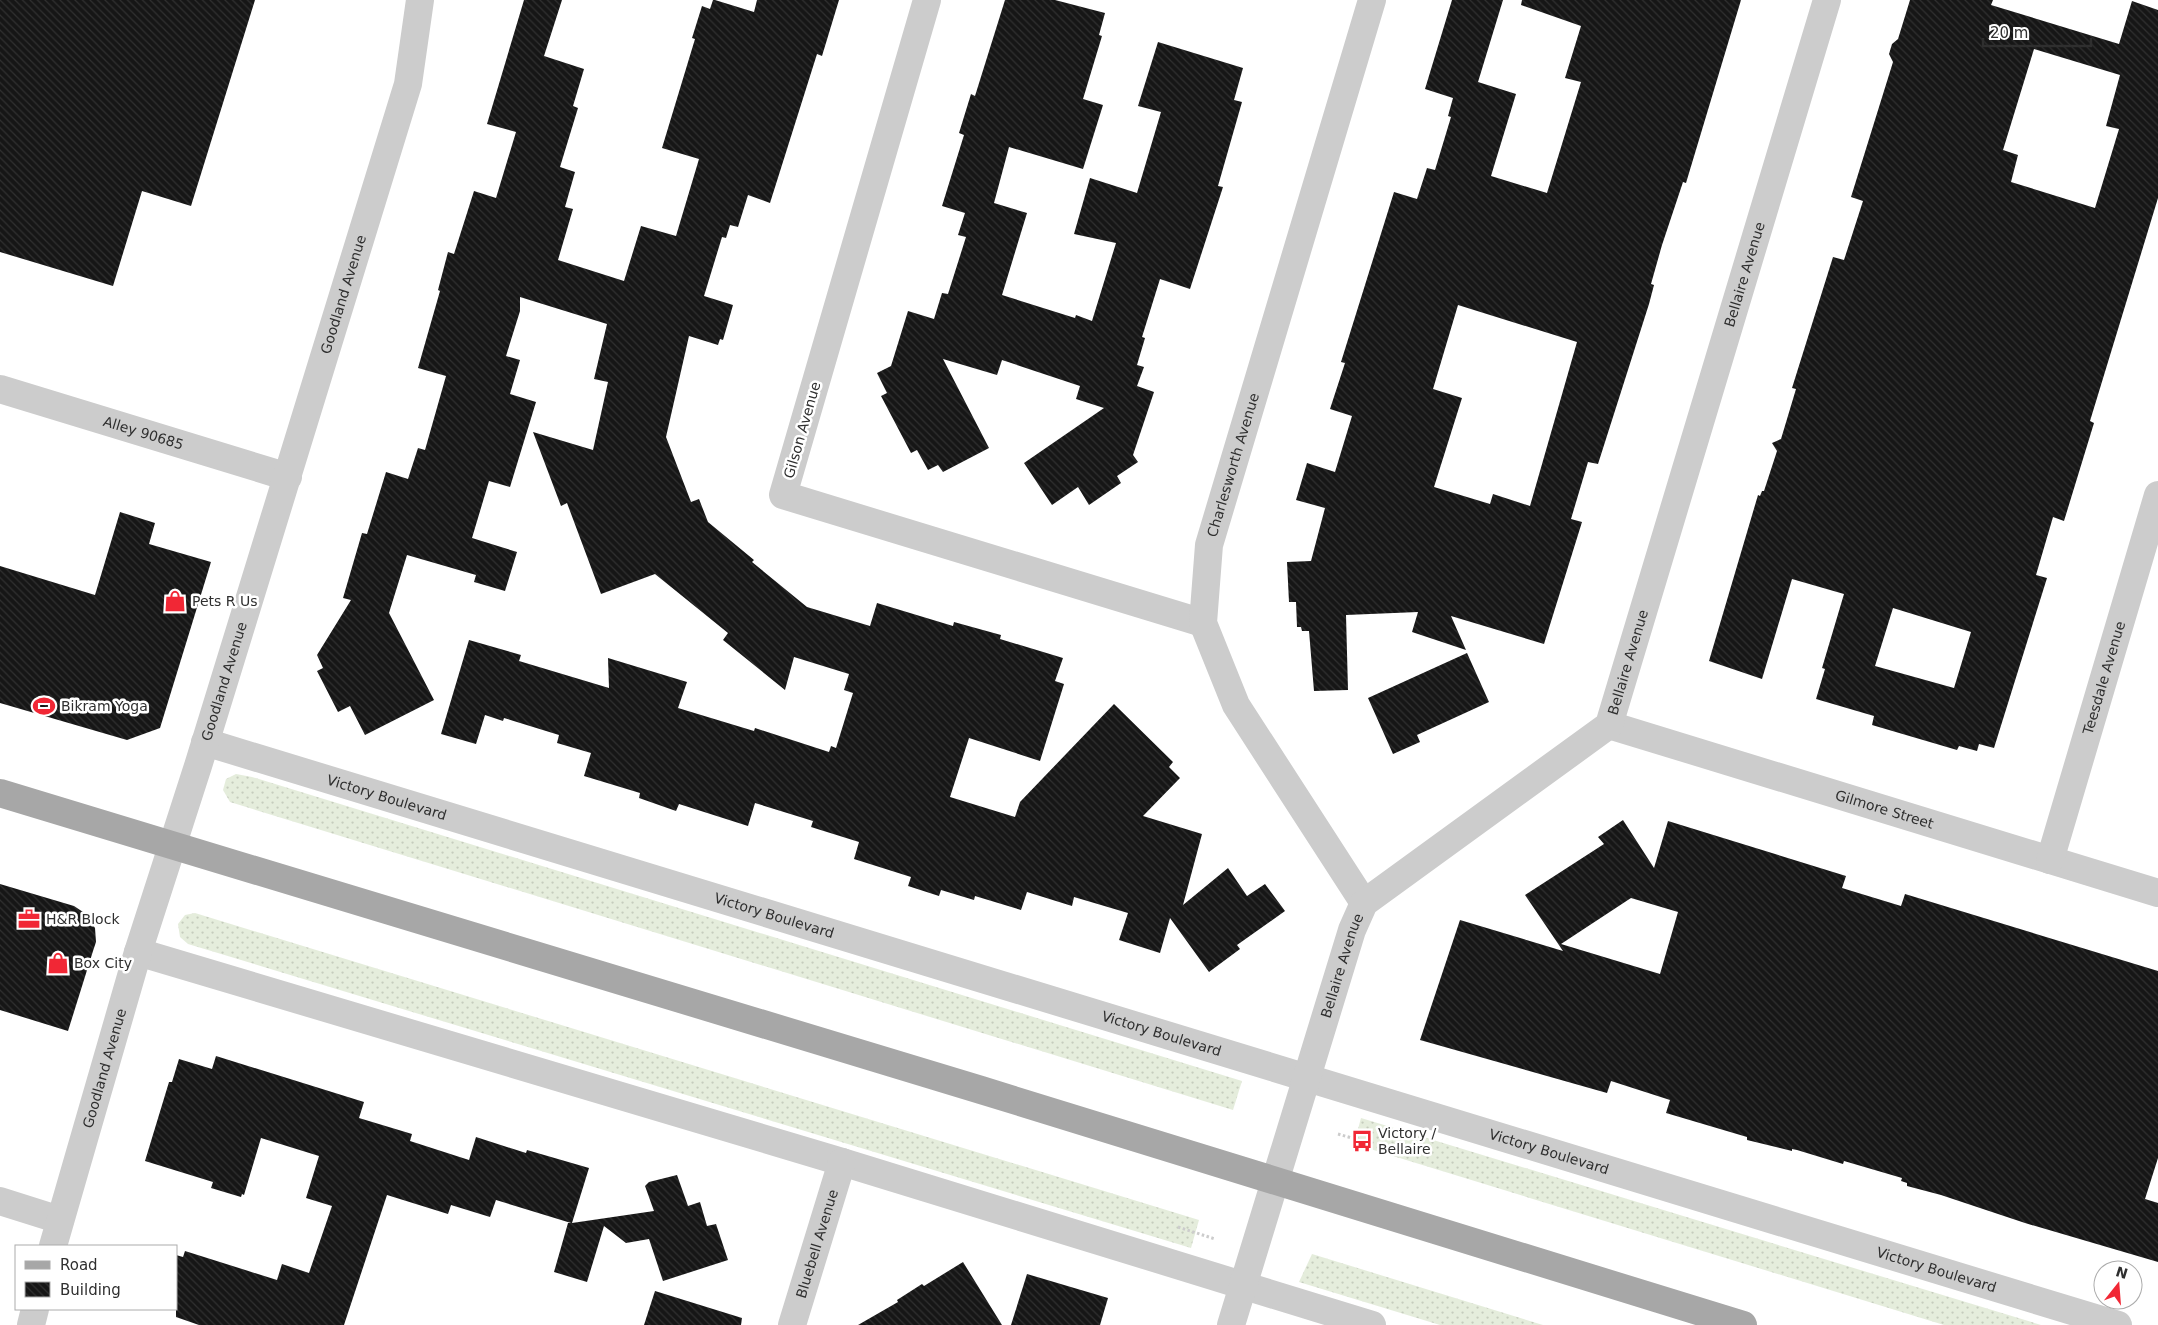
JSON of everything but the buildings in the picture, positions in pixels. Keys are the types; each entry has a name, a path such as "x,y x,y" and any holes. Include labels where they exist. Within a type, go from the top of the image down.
{"main road":[{"path":"0,793 1235,1167 1276,1182 1743,1325"}],"street":[{"name":"Goodland Avenue","path":"53,1245 138,952 288,477 408,84 420,0"},
{"name":"Gilson Avenue","path":"927,0 783,495 1203,623"},
{"name":"Charlesworth Avenue","path":"1364,902 1236,705 1203,623 1209,545 1372,0"},
{"name":"Bellaire Avenue","path":"1231,1325 1352,930 1364,902 1609,725 1827,0"},
{"name":"Alley 90685","path":"0,390 288,477"},
{"name":"Teesdale Avenue","path":"2050,860 2158,495"},
{"name":"Gilmore Street","path":"1609,725 2158,893"},
{"name":"Victory Boulevard","path":"205,742 2118,1325"},
{"path":"138,952 842,1162 1372,1325"},
{"name":"Bluebell Avenue","path":"792,1325 842,1162"},
{"path":"0,1201 60,1220"},
{"path":"31,1325 36,1310"}],"path":[{"path":"1338,1134 1362,1141"},
{"path":"1178,1227 1215,1239"}],"green space":[{"path":"236,774 252,777 1242,1081 1233,1110 230,802 223,790 226,779"},
{"path":"195,913 1199,1220 1191,1248 188,944 180,937 178,924 185,915"},
{"path":"1361,1118 2041,1325 1944,1325 1354,1144"},
{"path":"1312,1254 1543,1325 1440,1325 1299,1282"}],"place":[{"name":"Pets R Us","path":"175,601"},
{"name":"Bikram Yoga","path":"44,706"},
{"name":"H&R Block","path":"29,919"},
{"name":"Box City","path":"58,963"},
{"name":"Victory / Bellaire","path":"1362,1141"}]}
